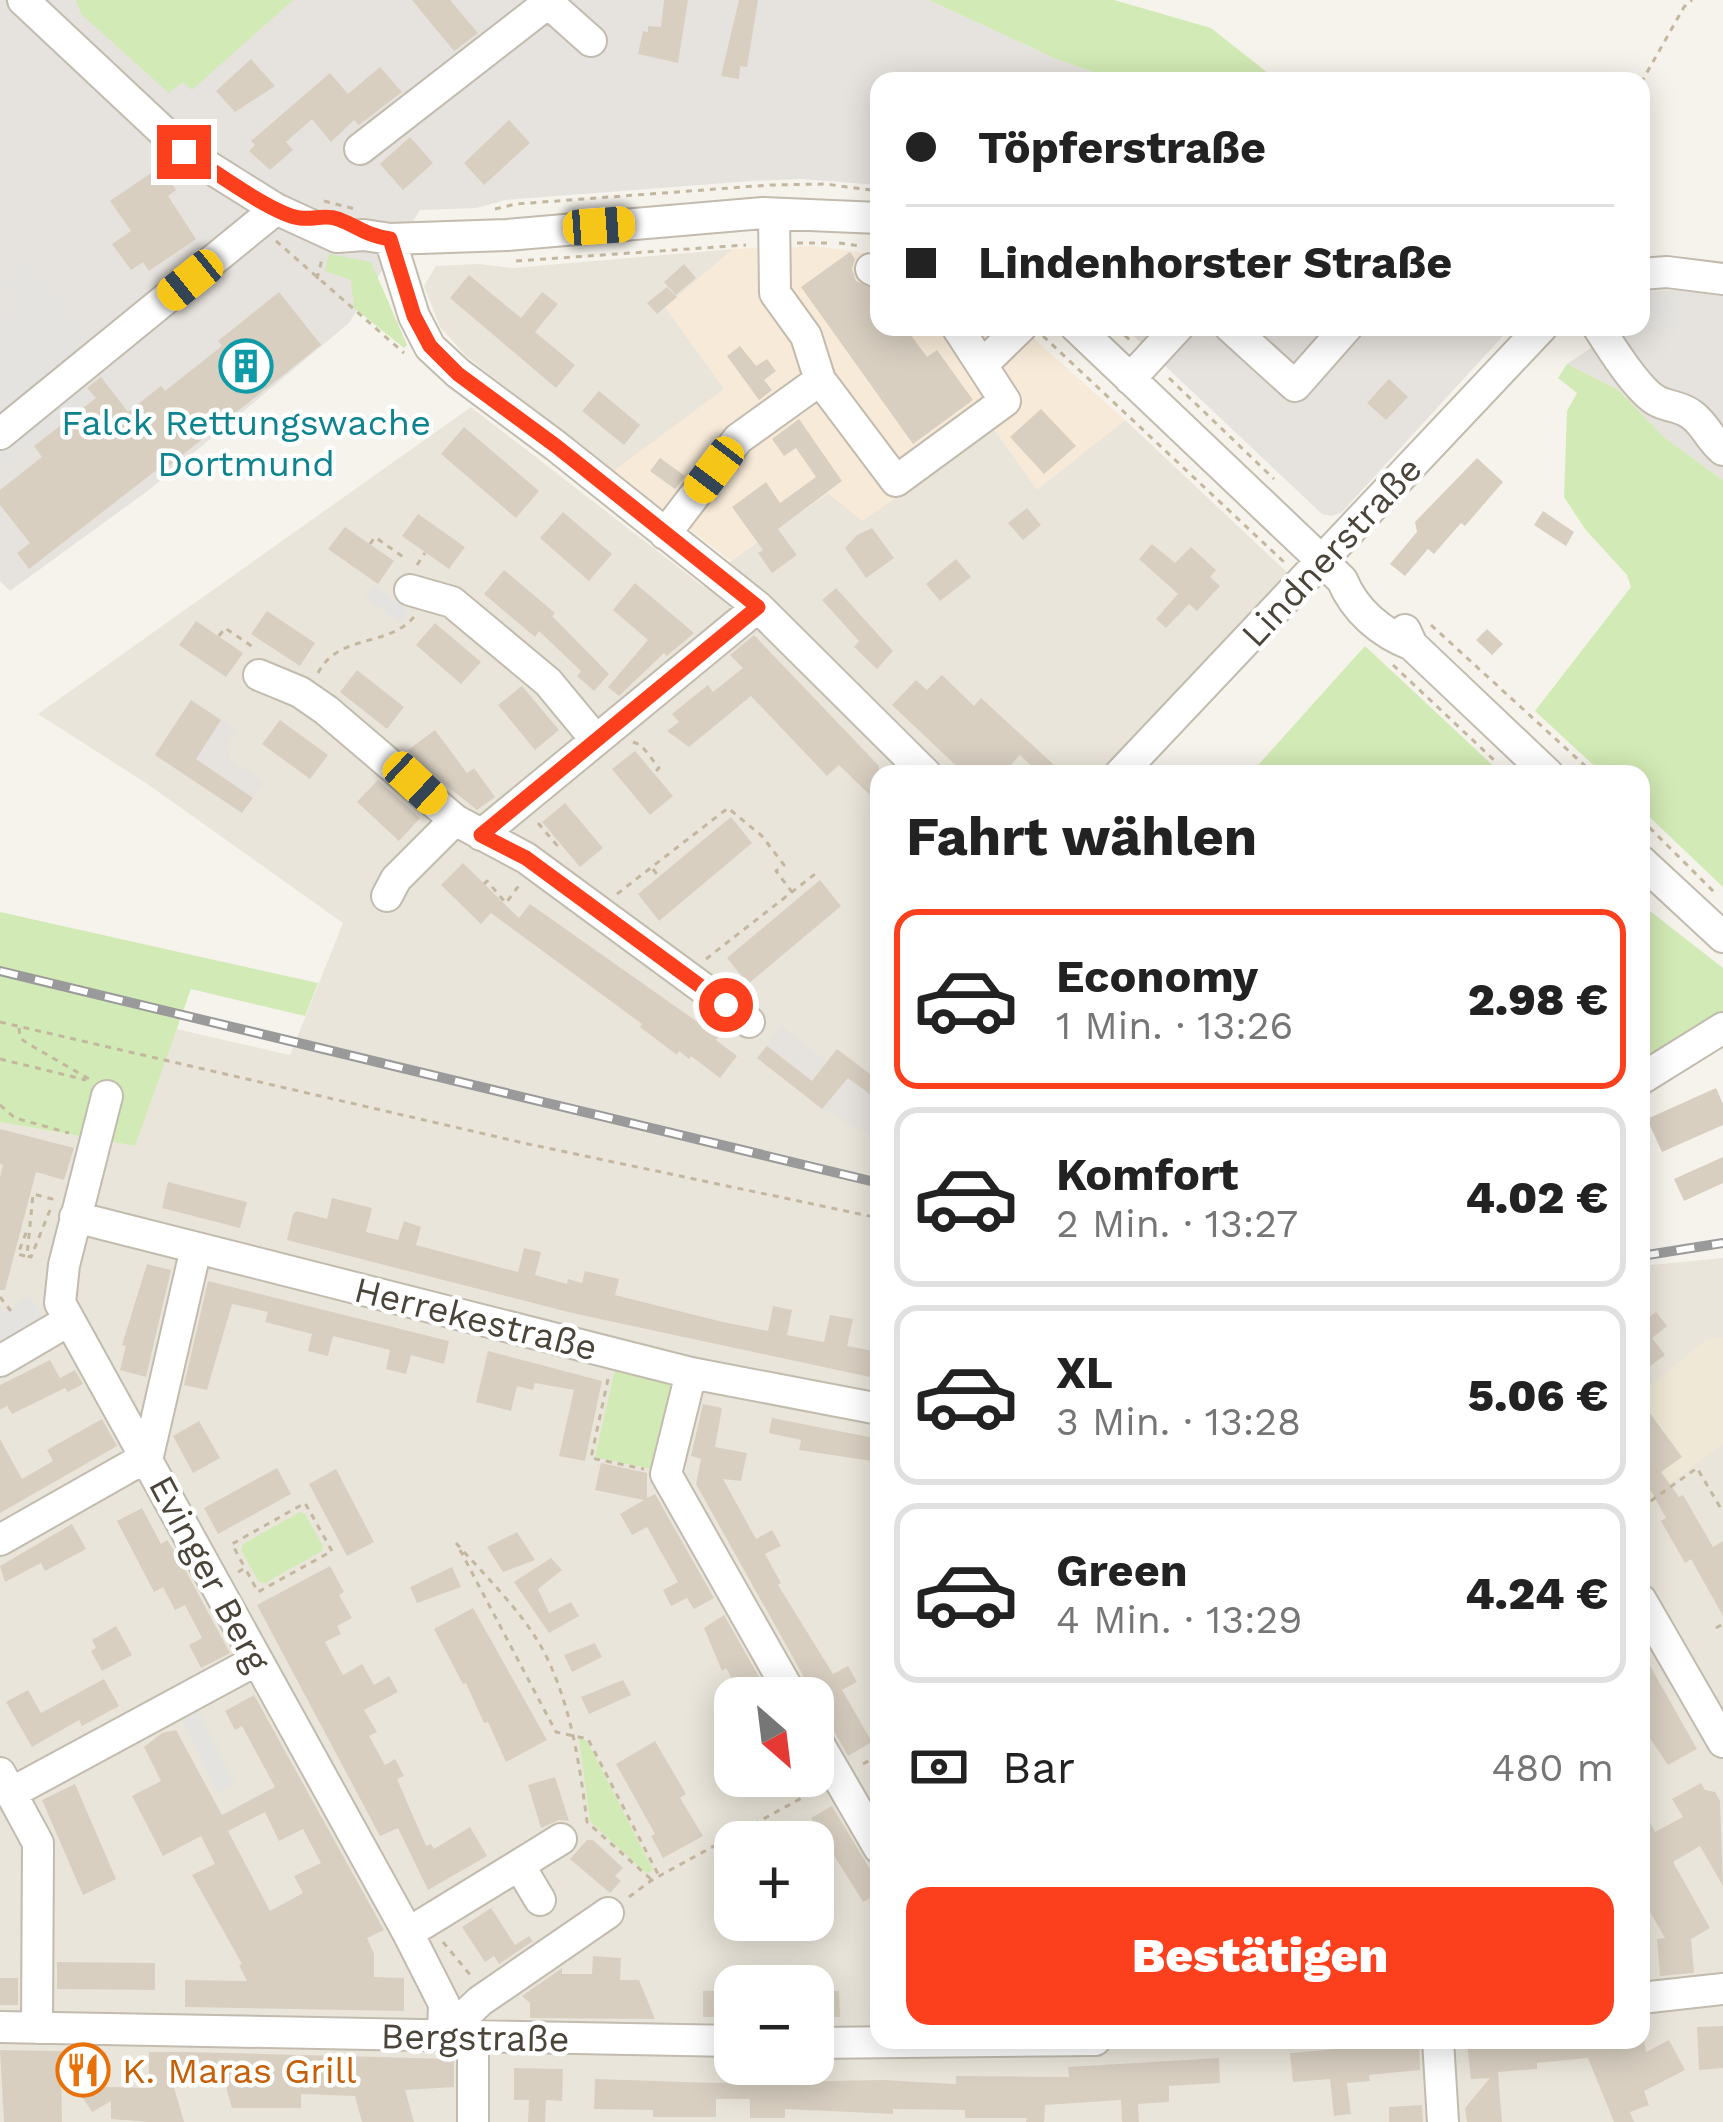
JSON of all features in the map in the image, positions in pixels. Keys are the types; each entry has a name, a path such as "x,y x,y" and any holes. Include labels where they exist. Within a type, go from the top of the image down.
{"street":[{"path":"22,0 184,152 317,231 337,237 374,228 507,235 774,228 870,251"},
{"path":"360,149 553,3 591,41"},
{"path":"0,434 286,212"},
{"path":"374,228 430,346 458,374 758,607 917,765"},
{"path":"774,228 775,293 806,336 820,380 896,481 1005,401 963,336"},
{"path":"1650,273 1723,278"},
{"path":"982,365 1012,336"},
{"path":"1090,336 1140,368 1323,574 1365,586 1400,621 1410,643 1538,765"},
{"path":"1140,368 1170,336"},
{"path":"1240,336 1295,386 1339,336"},
{"name":"Lindnerstraße","path":"1129,765 1323,574 1534,336"},
{"path":"1605,336 1647,393 1659,403 1696,416 1723,450"},
{"path":"665,534 738,439 820,380"},
{"path":"416,578 548,682 596,740"},
{"path":"387,896 396,879 596,740 758,607"},
{"path":"258,663 352,729 468,828 526,858 749,1022"},
{"path":"1650,869 1723,937"},
{"path":"1650,1073 1723,1028"},
{"name":"Evinger Berg","path":"107,1096 75,1217 60,1303 256,1660 421,1925 458,2037 473,2122"},
{"name":"Herrekestraße","path":"75,1217 691,1373 870,1407"},
{"path":"0,1540 148,1456 196,1248"},
{"path":"0,1361 68,1321"},
{"path":"691,1373 667,1474 781,1677"},
{"path":"1650,1616 1723,1742"},
{"path":"37,2028 38,1844 5,1783 256,1660"},
{"path":"834,1771 870,1833"},
{"path":"421,1925 561,1839"},
{"path":"519,1865 540,1900"},
{"path":"458,2037 488,1996 608,1913"},
{"path":"1650,1997 1723,1989"},
{"name":"Bergstraße","path":"0,2027 714,2041"},
{"path":"834,2042 870,2042"},
{"path":"1439,2049 1443,2122"}],"path":[{"path":"1647,72 1692,0"},
{"path":"481,213 516,204 770,185 825,184 870,190"},
{"path":"286,212 374,228"},
{"path":"286,212 317,279 410,356"},
{"path":"507,260 774,228 870,251"},
{"path":"317,279 325,248"},
{"path":"1043,336 1323,574"},
{"path":"1121,336 1140,368 1272,474"},
{"path":"370,544 375,537 416,578"},
{"path":"306,696 332,653 405,627 425,553"},
{"path":"220,637 225,628 258,663"},
{"path":"1410,643 1502,765"},
{"path":"1410,643 1581,765"},
{"path":"630,741 641,745 659,768 654,773"},
{"path":"597,910 728,808 761,836 784,865 776,871 794,902"},
{"path":"528,812 560,849"},
{"path":"1650,827 1723,905"},
{"path":"700,830 705,838"},
{"path":"652,867 659,877"},
{"path":"685,975 815,874"},
{"path":"484,884 487,880 506,903 524,879"},
{"path":"495,889 502,883"},
{"path":"741,932 748,940"},
{"path":"0,1022 483,1134 870,1216"},
{"path":"0,1059 92,1081 26,1043 19,1026"},
{"path":"0,1105 15,1118 95,1140"},
{"path":"33,1195 52,1199 29,1257 31,1230 27,1229 33,1195"},
{"path":"29,1257 40,1259"},
{"path":"0,1297 11,1311"},
{"path":"611,1365 591,1458 667,1474"},
{"path":"1650,1502 1697,1468 1723,1512"},
{"path":"305,1504 332,1551 258,1592 245,1568 232,1544 305,1504"},
{"path":"652,1880 587,1822 574,1736 548,1658 514,1609 456,1544 556,1732 574,1736 588,1739 659,1876"},
{"path":"215,1585 245,1568"},
{"path":"1716,1628 1723,1624"},
{"path":"608,1913 652,1880 870,1760"},
{"path":"421,1925 488,1996"}],"shaded area":[{"path":"0,0 929,0 1094,72 870,72 870,184 751,181 420,210 349,323 149,490 10,591 0,581"},
{"path":"814,246 870,254 870,336 1031,336 1125,420 1037,490 994,429 862,521 828,493 731,561 614,471 724,389 665,307 733,249"},
{"path":"733,249 666,307 725,389 614,471 466,356 440,327 424,286 436,266 513,268"},
{"path":"26,262 90,338 79,385 90,398 0,471 0,323 22,303 5,282"},
{"path":"1650,291 1723,294 1723,480 1666,439 1617,389 1567,364 1609,336 1650,336"},
{"path":"1682,297 1682,326 1650,327 1650,298"},
{"path":"1134,336 1503,336 1341,513 1322,514"},
{"path":"471,407 704,587 731,561 828,493 863,520 994,429 1037,489 1125,420 1308,592 1146,765 870,765 870,2049 1650,2049 1650,1265 1723,1258 1723,2122 0,2122 0,1122 134,1146 176,1029 290,1055 343,923 146,783 38,714"},
{"path":"374,586 409,610 400,623 365,598"},
{"path":"191,700 237,730 227,745 231,760 264,782 242,813 155,755"},
{"path":"782,1026 826,1061 837,1049 870,1074 870,1136 822,1109 757,1058"},
{"path":"30,1296 45,1321 0,1348 0,1306 4,1311"},
{"path":"1723,1337 1723,1444 1650,1497 1650,1386 1705,1340"},
{"path":"195,1704 235,1784 218,1793 178,1712"}],"green space":[{"path":"76,0 293,0 192,90 183,82 169,93 81,14"},
{"path":"929,0 1114,0 1211,28 1267,72 1094,72"},
{"path":"329,254 371,262 407,345 404,348 354,308 351,280 325,271"},
{"path":"1567,364 1617,389 1666,439 1723,480 1723,887 1650,818 1650,765 1593,765 1535,711 1631,587 1627,575 1585,529 1564,497 1567,411 1577,393 1558,378"},
{"path":"1365,646 1492,765 1258,765"},
{"path":"1650,911 1723,968 1723,1011 1650,1059"},
{"path":"0,912 318,983 305,1016 191,989 135,1146 0,1122"},
{"path":"615,1370 676,1383 656,1470 595,1457"},
{"path":"300,1512 322,1551 259,1582 241,1550 243,1544"},
{"path":"579,1738 587,1741 653,1870 647,1874 590,1821"}],"building":[{"path":"412,0 450,0 478,33 454,51"},
{"path":"664,0 688,0 678,63 638,54 643,31 648,32 648,26 661,27"},
{"path":"739,0 758,0 747,67 740,66 739,79 721,76"},
{"path":"251,59 275,86 235,112 216,91"},
{"path":"380,67 402,92 359,125 354,120 331,142 312,119 286,142 293,150 270,170 249,151 255,145 251,141 330,73 348,94"},
{"path":"509,120 530,143 484,185 464,163"},
{"path":"410,137 433,163 403,190 380,164"},
{"path":"160,167 176,190 168,196 196,239 149,271 143,262 131,270 112,244 131,231 110,201"},
{"path":"850,252 856,281 870,288 870,336 912,336 927,357 937,350 973,400 913,444 801,287"},
{"path":"684,264 696,278 676,295 664,282"},
{"path":"469,275 521,318 542,292 558,304 535,332 575,365 556,388 450,298"},
{"path":"667,287 677,297 657,314 647,303"},
{"path":"279,292 321,345 29,569 17,553 30,543 0,505 0,490 42,457 34,446 96,398 87,388 101,377 128,412 161,386 165,391"},
{"path":"740,346 756,366 767,359 776,371 764,380 772,390 759,400 727,356"},
{"path":"1389,379 1408,397 1386,420 1367,403"},
{"path":"599,391 640,425 624,445 582,411"},
{"path":"1041,409 1076,446 1044,474 1010,437"},
{"path":"799,419 842,481 778,529 797,555 772,573 758,553 763,550 732,507 766,482 780,503 816,477 796,448 784,456 772,439"},
{"path":"464,427 539,491 516,518 441,454"},
{"path":"660,458 685,476 675,489 650,471"},
{"path":"1477,458 1503,482 1465,526 1461,523 1434,554 1428,549 1405,576 1390,564 1417,532 1415,522"},
{"path":"1027,508 1041,525 1023,540 1008,523"},
{"path":"1543,511 1574,532 1566,546 1534,525"},
{"path":"563,512 612,554 589,581 540,538"},
{"path":"418,514 465,547 449,569 402,536"},
{"path":"345,527 394,561 378,584 328,549"},
{"path":"872,528 894,558 866,578 845,548"},
{"path":"1152,544 1175,563 1191,547 1216,570 1210,577 1220,586 1197,611 1189,604 1166,628 1156,619 1178,594 1139,559"},
{"path":"956,559 971,577 940,601 926,584"},
{"path":"504,570 555,613 552,616 609,674 594,691 577,676 581,671 539,631 535,637 484,594"},
{"path":"635,583 694,633 667,656 664,653 619,696 608,687 648,640 613,610"},
{"path":"836,588 893,651 877,669 854,647 859,641 822,600"},
{"path":"267,611 315,643 300,666 251,634"},
{"path":"196,621 243,653 226,677 179,645"},
{"path":"435,623 481,662 461,684 416,645"},
{"path":"1487,629 1503,644 1492,655 1476,640"},
{"path":"754,635 878,765 870,765 870,795 839,765 827,776 751,696 689,747 667,731 679,722 672,714 708,685 713,692 743,668 730,655"},
{"path":"357,670 404,707 387,729 340,692"},
{"path":"942,675 974,706 981,698 1054,765 1031,765 1020,755 1011,765 955,765 892,705 916,680 927,690"},
{"path":"522,686 559,730 535,750 498,705"},
{"path":"191,700 221,720 196,759 253,798 242,813 155,755"},
{"path":"280,720 328,755 310,779 262,744"},
{"path":"435,730 467,773 474,768 495,797 477,810 408,750"},
{"path":"635,751 673,796 650,815 612,769"},
{"path":"378,780 420,818 399,841 357,802"},
{"path":"565,803 603,848 580,867 542,822"},
{"path":"731,817 752,843 659,921 638,894"},
{"path":"463,863 519,918 530,904 706,1028 712,1019 725,1029 716,1040 737,1056 720,1078 691,1056 679,1051 677,1055 491,913 481,924 441,885"},
{"path":"820,880 841,906 748,984 727,958"},
{"path":"767,1046 812,1081 837,1049 870,1074 870,1094 848,1078 822,1109 757,1058"},
{"path":"1716,1088 1723,1104 1723,1125 1662,1152 1650,1118"},
{"path":"0,1129 74,1148 64,1180 36,1172 5,1290 0,1290"},
{"path":"1723,1157 1723,1183 1684,1201 1674,1179"},
{"path":"168,1182 247,1202 240,1228 162,1208"},
{"path":"332,1198 372,1208 366,1232 398,1240 404,1221 421,1227 416,1245 518,1272 524,1248 541,1252 535,1275 567,1284 568,1279 582,1283 585,1271 619,1279 615,1295 768,1331 773,1306 792,1310 787,1335 824,1342 830,1315 853,1319 847,1346 870,1350 870,1377 572,1313 287,1240 297,1211 327,1219"},
{"path":"147,1264 171,1270 146,1377 120,1370 126,1346 122,1345"},
{"path":"208,1281 449,1341 444,1364 411,1355 406,1374 386,1369 390,1350 333,1336 328,1356 308,1351 312,1334 265,1322 268,1312 232,1304 207,1390 184,1385"},
{"path":"1656,1312 1667,1326 1652,1338 1665,1355 1650,1366 1650,1316"},
{"path":"488,1351 602,1381 585,1461 559,1456 574,1390 535,1383 533,1390 517,1386 511,1411 476,1402"},
{"path":"50,1360 60,1378 75,1370 83,1384 12,1414 7,1406 0,1410 0,1385"},
{"path":"703,1404 722,1408 715,1447 747,1453 741,1481 723,1479 756,1539 772,1530 781,1546 765,1554 778,1585 833,1674 848,1666 857,1682 842,1690 870,1743 848,1756 834,1731 834,1677 804,1677 696,1484 701,1459 691,1456"},
{"path":"1650,1413 1682,1457 1661,1472 1679,1497 1683,1495 1713,1547 1723,1541 1723,1616 1691,1559 1685,1563 1661,1521 1666,1518 1651,1491"},
{"path":"772,1418 870,1437 870,1461 799,1450 801,1440 769,1433"},
{"path":"102,1419 117,1446 0,1513 0,1439 22,1479 53,1461 47,1450"},
{"path":"199,1421 220,1458 193,1473 173,1436"},
{"path":"601,1463 647,1473 647,1498 655,1494 714,1598 694,1609 687,1598 671,1606 663,1590 678,1582 647,1527 632,1535 620,1514 644,1500 595,1490"},
{"path":"277,1468 291,1494 218,1534 204,1508"},
{"path":"336,1469 374,1542 347,1556 309,1484"},
{"path":"142,1508 161,1544 167,1540 181,1562 230,1653 201,1668 189,1645 202,1638 185,1605 175,1610 163,1587 154,1592 117,1521"},
{"path":"72,1524 86,1549 45,1571 41,1563 5,1582 0,1566"},
{"path":"517,1532 535,1560 503,1572 487,1547"},
{"path":"551,1558 562,1570 538,1589 549,1613 571,1602 579,1616 549,1633 514,1582"},
{"path":"330,1566 352,1618 337,1626 341,1634 325,1642 343,1675 362,1664 374,1685 389,1676 398,1692 364,1710 377,1732 369,1736 385,1765 395,1759 404,1776 397,1779 426,1846 431,1844 434,1849 470,1827 487,1856 428,1890 398,1828 380,1836 257,1605"},
{"path":"452,1567 461,1587 417,1603 410,1587"},
{"path":"473,1608 547,1740 506,1762 434,1629"},
{"path":"724,1615 759,1677 731,1677 726,1668 722,1671 704,1628"},
{"path":"116,1626 132,1655 102,1671 91,1651 96,1648 92,1640"},
{"path":"595,1643 602,1657 572,1672 564,1655"},
{"path":"1650,1666 1697,1749 1668,1765 1650,1738"},
{"path":"104,1679 119,1706 82,1726 79,1720 32,1747 6,1702 28,1690 41,1713"},
{"path":"623,1680 631,1695 589,1714 581,1697"},
{"path":"254,1695 384,1930 367,1938 374,1954 374,1977 404,1978 404,2011 185,2007 185,1980 247,1981 192,1875 215,1864 201,1836 163,1856 132,1796 161,1781 144,1747 162,1733 176,1730 222,1815 275,1787 242,1726 235,1730 225,1711","holes":["265,1812 279,1841 303,1829 321,1863 294,1876 303,1893 270,1911 228,1831"]},
{"path":"655,1741 686,1794 680,1798 703,1836 663,1858 616,1764"},
{"path":"555,1777 569,1821 541,1828 528,1785"},
{"path":"1701,1783 1705,1790 1715,1792 1720,1801 1723,1886 1700,1846 1673,1862 1710,1928 1691,1939 1694,1973 1660,1976 1657,1939 1665,1938 1650,1912 1650,1823 1655,1832 1683,1817 1672,1799"},
{"path":"75,1784 116,1879 83,1895 42,1800"},
{"path":"832,1806 870,1869 870,1898 863,1902 834,1855 834,1821 813,1821"},
{"path":"587,1840 593,1840 623,1868 615,1876 621,1881 610,1893 570,1859"},
{"path":"491,1908 515,1945 529,1936 533,1941 499,1964 494,1956 485,1962 462,1927"},
{"path":"593,1956 621,1958 620,1980 639,1980 655,2019 530,2018 530,2003 522,1996 562,1968 562,1974 592,1974"},
{"path":"57,1962 155,1963 155,1990 57,1989"},
{"path":"0,1978 18,1978 18,2005 0,2005"},
{"path":"703,1991 714,1991 714,2017 703,2017"},
{"path":"834,1991 839,1991 840,2017 834,2017"},
{"path":"1723,2026 1723,2068 1699,2070 1697,2027"},
{"path":"1669,2040 1685,2070 1644,2091 1649,2105 1630,2112 1634,2122 1614,2122 1588,2058 1498,2072 1502,2122 1467,2122 1465,2108 1490,2078 1471,2079 1468,2049 1646,2052"},
{"path":"1419,2049 1420,2070 1369,2075 1370,2081 1347,2083 1351,2114 1334,2116 1330,2079 1293,2082 1290,2053"},
{"path":"0,2050 106,2052 105,2087 149,2088 149,2052 187,2052 454,2059 454,2087 405,2090 414,2122 362,2122 355,2096 301,2094 301,2108 232,2108 226,2087 173,2084 184,2122 150,2122 111,2119 111,2101 92,2112 61,2064 62,2122 4,2122"},
{"path":"1219,2058 1220,2083 1169,2086 1169,2102 1138,2104 1139,2122 1122,2122 1121,2100 1045,2105 1044,2122 965,2118 965,2110 893,2109 893,2114 785,2109 785,2118 750,2118 750,2099 716,2099 716,2117 653,2117 653,2110 594,2109 595,2079 714,2085 883,2080 956,2084 956,2076 1069,2077 1068,2067"},
{"path":"514,2068 563,2069 562,2101 546,2100 545,2122 528,2122 529,2100 514,2100"},
{"path":"1422,2105 1423,2122 1389,2122 1389,2107"}],"railway":[{"path":"0,971 870,1181"},
{"path":"1650,1255 1723,1243"}],"place":[{"name":"Falck Rettungswache Dortmund","path":"246,366"},
{"name":"K. Maras Grill","path":"83,2070"}],"route":[{"path":"184,152 276,208 300,218 323,215 342,220 364,235 390,239 414,316 430,346 458,374 758,607 481,835 526,858 726,1005"}]}
